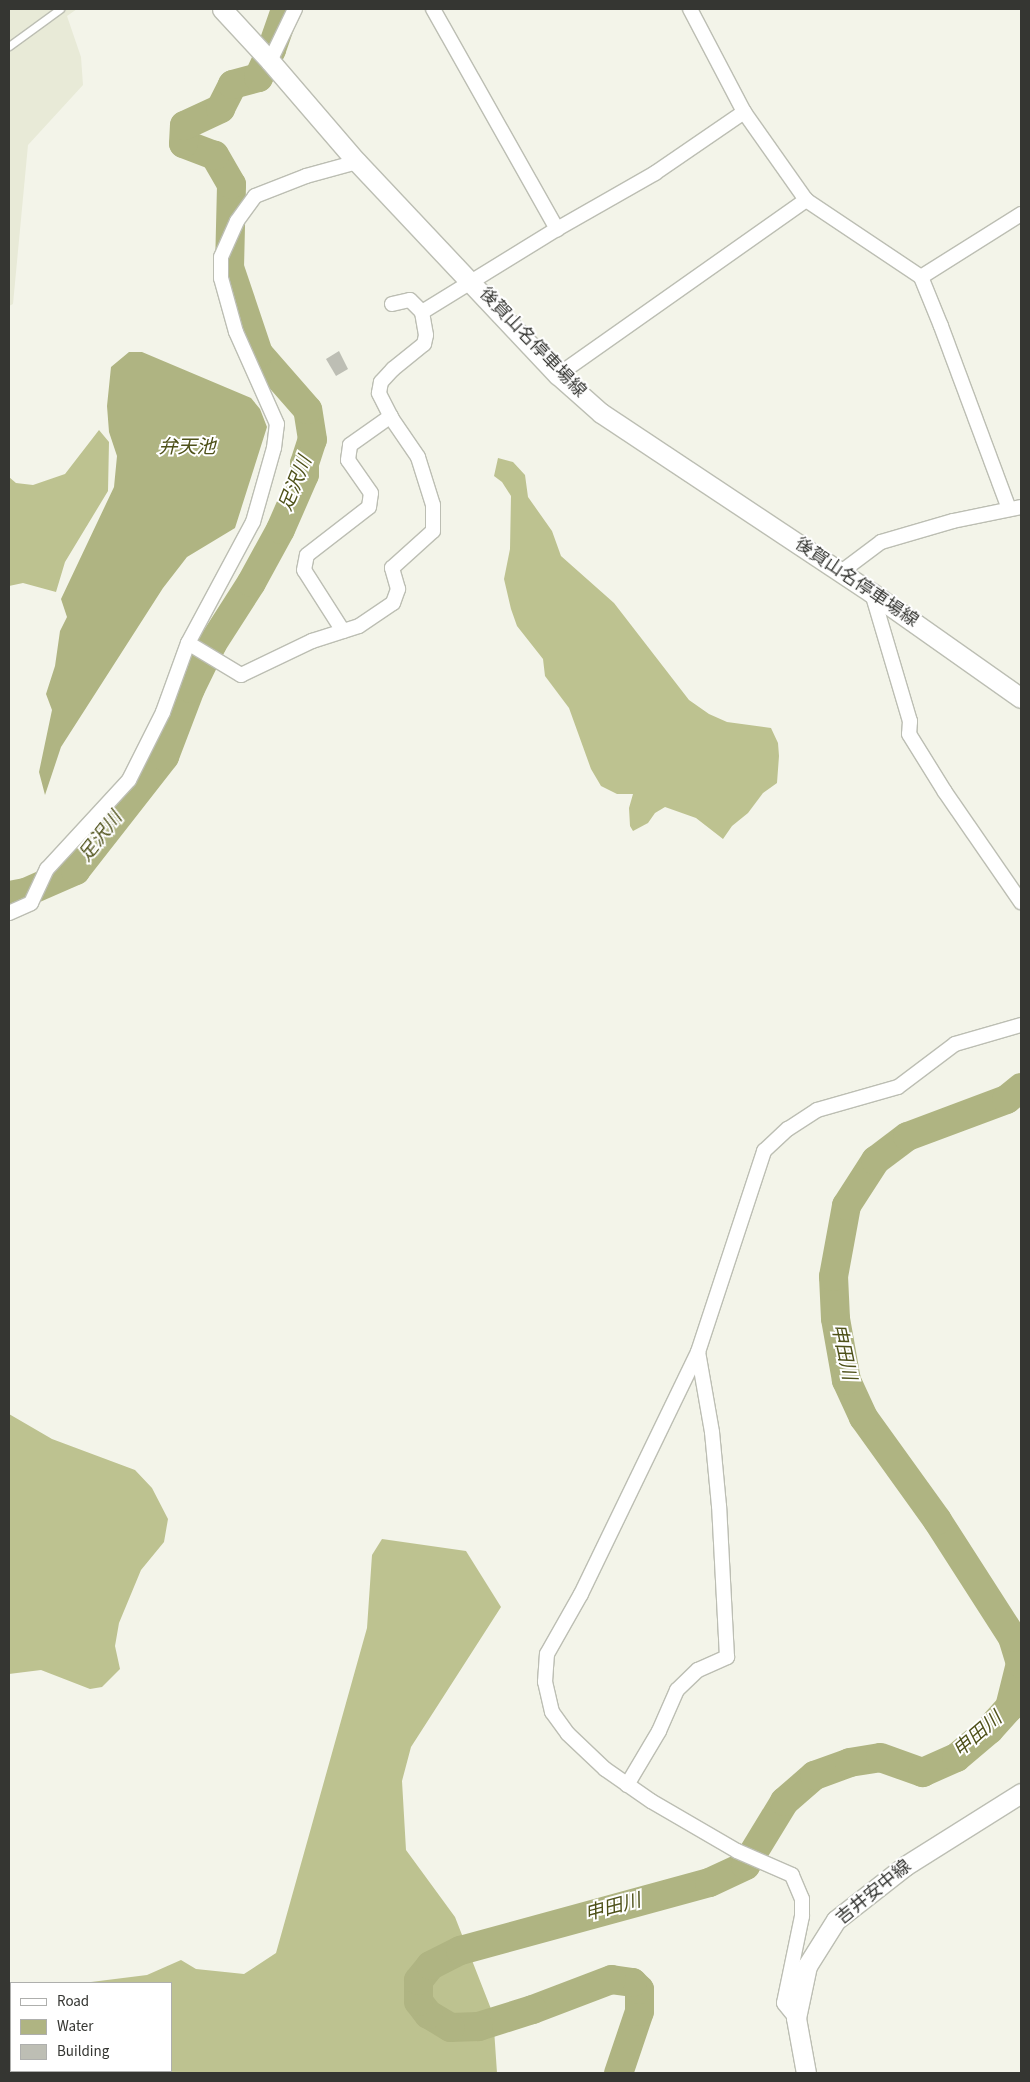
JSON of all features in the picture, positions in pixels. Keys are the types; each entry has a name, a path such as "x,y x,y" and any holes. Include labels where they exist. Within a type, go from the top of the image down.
{"main road":[{"name":"後賀山名停車場線","path":"222,9 270,61 357,162 472,282 558,376 601,413 872,593 1021,698"},
{"name":"吉井安中線","path":"806,2073 796,2018 807,1966 836,1920 905,1866 1021,1793"}],"street":[{"path":"270,61 295,9"},
{"path":"433,9 557,229"},
{"path":"690,9 744,112 806,200 921,277 1015,508 953,521 881,542 841,572"},
{"path":"422,312 557,229 655,173 744,112"},
{"path":"9,913 31,903 47,869 129,780 164,712 188,643 253,522 274,448 277,424 236,332 221,278 221,257 236,221 255,196 306,176 357,162"},
{"path":"558,376 806,200"},
{"path":"921,277 1021,214"},
{"path":"188,643 241,675 312,641 359,626 393,603 398,590 392,568 433,531 433,505 418,457 391,416 379,393 381,382 393,369 424,344 426,335 422,312 410,300 392,304"},
{"path":"343,631 304,570 307,556 369,507 371,493 348,460 350,445 391,416"},
{"path":"872,593 910,721 909,734 945,792 1021,902"},
{"path":"796,2018 784,2004 802,1916 802,1899 792,1875 737,1851 627,1785 568,1734 552,1712 545,1682 547,1654 581,1594 698,1352 764,1151 788,1129 818,1110 898,1087 955,1044 1021,1025"},
{"path":"627,1785 659,1731 677,1690 698,1670 727,1657 719,1506 713,1441 698,1352"}],"lane":[{"path":"9,46 60,9"}],"shaded area":[{"path":"9,9 77,9 67,16 81,57 83,85 28,145 13,304 9,306"},
{"path":"99,430 109,442 108,491 65,562 56,592 23,583 9,586 9,477 16,483 33,485 65,474"},
{"path":"498,458 513,462 525,475 528,497 552,531 561,556 614,603 689,700 709,714 727,722 771,728 778,743 777,783 763,793 748,813 732,826 723,839 696,818 665,807 655,813 648,823 633,831 630,826 629,808 633,794 617,794 601,786 591,769 569,708 545,676 543,659 517,626 511,609 504,579 510,549 511,496 502,482 494,476"},
{"path":"9,1414 52,1439 135,1470 152,1488 168,1519 164,1542 141,1570 119,1623 115,1646 120,1669 102,1687 90,1689 41,1670 9,1674"},
{"path":"382,1539 466,1551 501,1607 411,1747 402,1781 406,1850 455,1917 493,2014 497,2073 125,2072 172,2072 172,1982 91,1982 147,1975 181,1960 196,1969 244,1974 276,1953 367,1628 372,1555"}],"water":[{"name":"弁天池","path":"129,352 142,352 251,398 260,409 267,427 235,528 187,557 163,588 61,747 45,795 39,772 52,710 46,694 55,666 60,631 67,617 61,599 114,487 117,456 109,432 107,406 111,367"}],"building":[{"path":"339,351 348,369 336,376 326,359"}],"waterway":[{"name":"足沢川","path":"9,895 25,892 75,870 164,756 190,688 212,643 251,582 280,529 304,474 304,463 312,439 307,409 258,353 229,267 231,184 214,155 183,143 184,125 220,108 232,84 258,77 271,49 285,9"},
{"name":"申田川","path":"618,2073 639,2011 639,1989 632,1982 611,1979 532,2009 478,2026 450,2027 428,2014 418,2001 418,1980 430,1965 460,1950 709,1882 745,1865 784,1801 814,1775 849,1762 880,1757 922,1772 956,1757 989,1729 1009,1707 1020,1663 1012,1637 937,1520 863,1417 846,1380 835,1318 833,1276 846,1205 875,1160 907,1136 1006,1099 1021,1087"}]}
